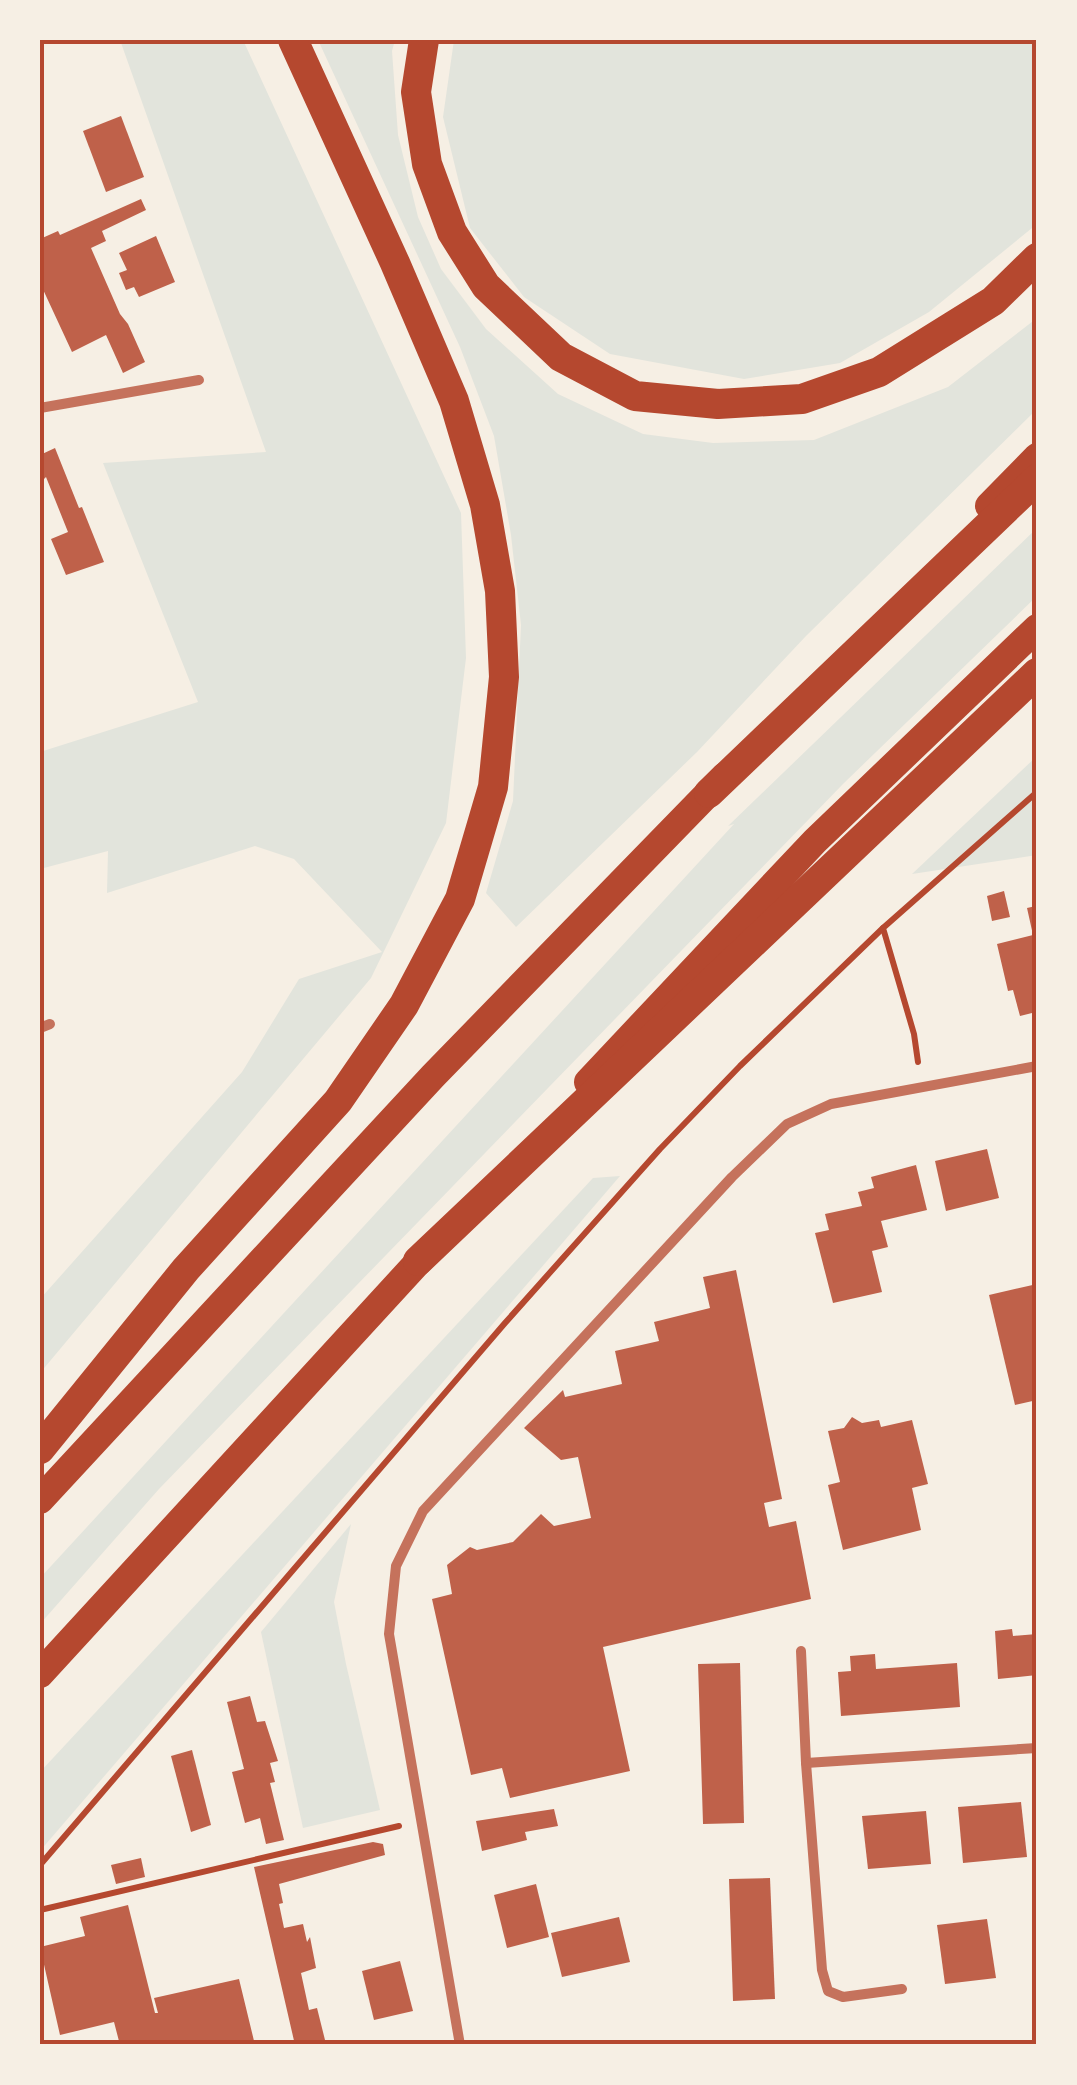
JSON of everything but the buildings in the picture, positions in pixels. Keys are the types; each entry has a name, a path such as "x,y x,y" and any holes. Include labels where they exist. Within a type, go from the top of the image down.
{"highway":[{"path":"40,1449 186,1269 338,1100 404,1006 460,899 492,787 504,676 500,590 485,505 454,401 293,40"},
{"path":"424,40 416,92 427,164 452,232 486,286 561,357 635,396 718,404 802,400 879,372 993,300 1037,258"},
{"path":"40,1500 433,1076 1037,457"},
{"path":"708,793 1037,479"},
{"path":"40,1674 418,1262 815,841 1037,628"},
{"path":"418,1262 1037,674"}],"street":[{"path":"40,408 199,380"},
{"path":"460,2045 389,1634 396,1566 423,1511 732,1176 787,1124 830,1104 1037,1066"},
{"path":"801,1651 822,1970 828,1991 843,1997 902,1988"},
{"path":"806,1763 1037,1748"}],"path":[{"path":"40,1865 505,1323 660,1149 883,928 1037,792"},
{"path":"883,928 914,1034 922,1086"},
{"path":"40,1910 420,1821"}],"shaded area":[{"path":"120,40 243,40 461,513 466,658 446,823 371,978 40,1373 40,1299 242,1072 299,979 382,952 294,859 255,846 107,893 108,851 40,869 40,752 198,702 103,463 266,452"},
{"path":"318,40 395,40 392,51 398,135 418,217 441,269 486,329 558,394 643,434 713,443 814,440 948,387 1037,318 1037,409 806,636 697,752 516,927 486,893 513,801 521,625 494,436 460,347"},
{"path":"454,40 1037,40 1037,224 929,312 840,363 744,379 610,354 524,297 470,228 443,117"},
{"path":"1037,528 1037,596 843,784 159,1489 40,1624 40,1578 734,824 728,826"},
{"path":"1037,756 1037,855 912,874"},
{"path":"620,1176 40,1851 40,1772 593,1178"},
{"path":"351,1524 334,1602 380,1810 303,1828 261,1632"}]}
